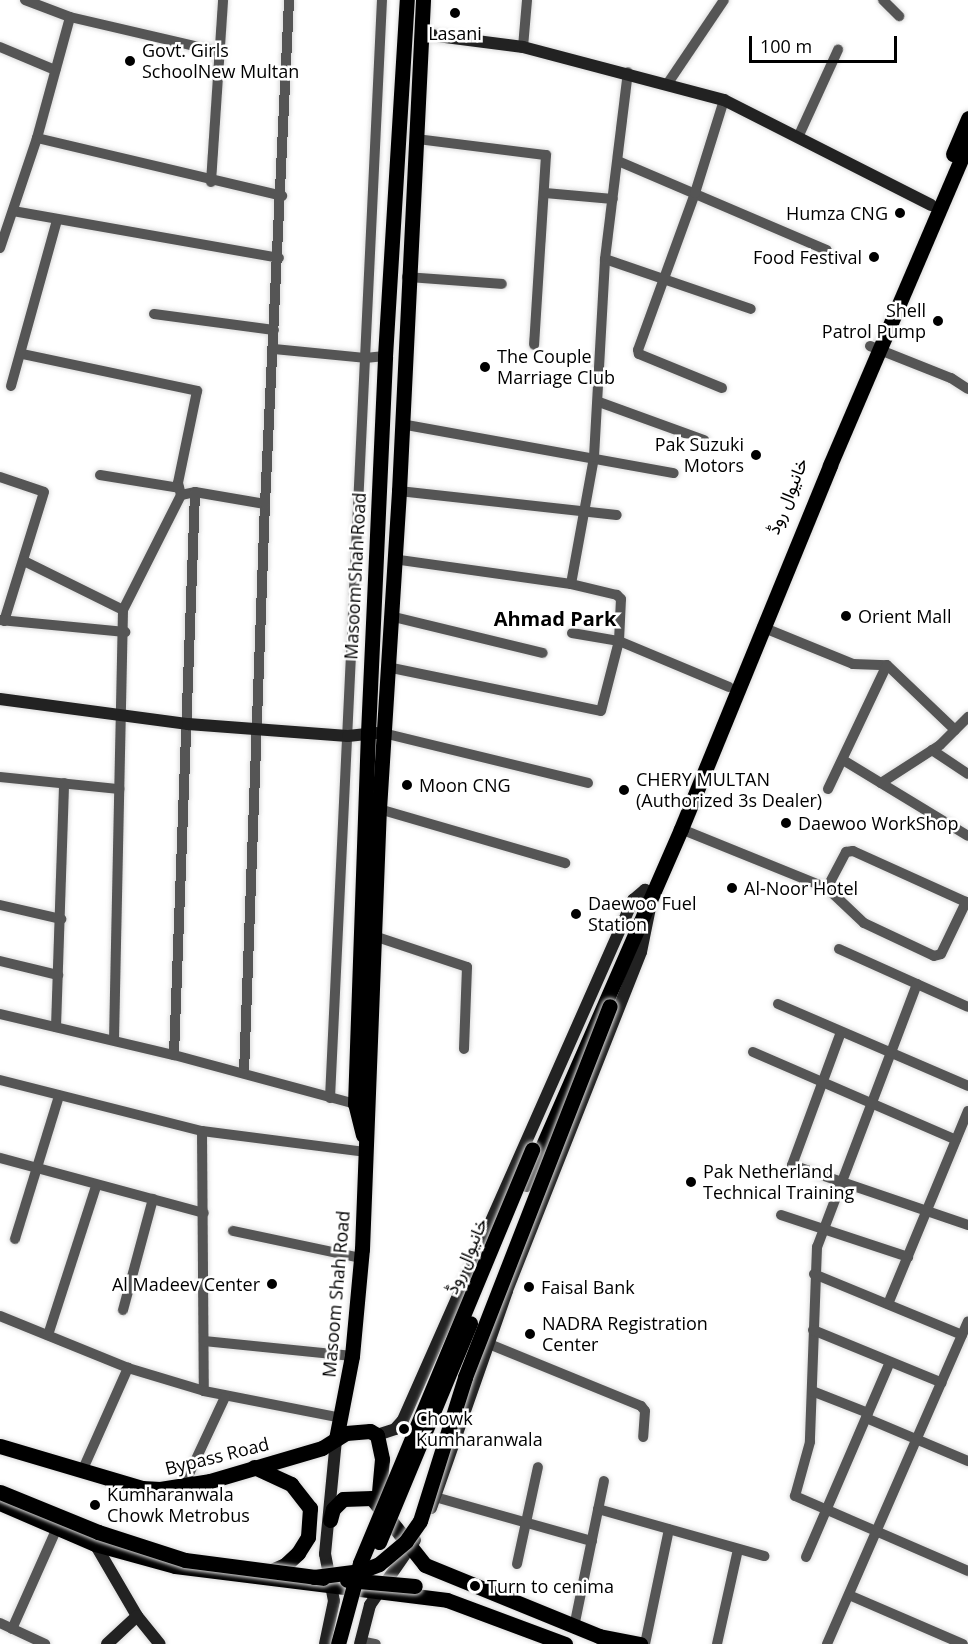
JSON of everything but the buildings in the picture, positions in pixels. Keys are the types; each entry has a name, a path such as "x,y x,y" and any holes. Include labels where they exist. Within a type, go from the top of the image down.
{"main road":[{"name":"Masoom Shah Road","path":"367,1152 355,1104 375,733 384,363 407,0"},
{"name":"Masoom Shah Road","path":"336,1439 342,1418 352,1356 361,1258 379,809 375,733 387,667 399,491 406,277 417,132 423,0"},
{"name":"خانیوال روڈ","path":"338,1644 360,1563 532,1149 649,892 681,829 968,118"},
{"path":"398,124 417,132"},
{"name":"خانیوال روڈ","path":"355,1643 371,1561 526,1184 635,937 649,892 729,687 874,348 968,143"},
{"path":"314,1577 361,1571 380,1564 406,1541 420,1521 465,1377 635,937"},
{"name":"Bypass Road","path":"0,1446 142,1488 183,1487 322,1448 358,1430 377,1436"},
{"path":"377,1436 382,1459 378,1503"},
{"path":"254,1467 291,1484 310,1508 311,1523 308,1537 292,1561 257,1577"},
{"path":"0,1492 98,1532 185,1560 314,1577 442,1590 495,1604 596,1644"},
{"path":"330,1520 333,1509 348,1496 363,1496 378,1503 425,1565 574,1627 640,1644"},
{"path":"0,1503 95,1544 175,1566 378,1594 418,1595 472,1606 565,1644"}],"street":[{"path":"25,0 70,18 220,52"},
{"path":"211,182 223,0"},
{"path":"244,1073 265,504 290,0"},
{"path":"330,1098 382,0"},
{"path":"523,47 527,0"},
{"path":"668,82 724,0"},
{"path":"883,0 900,16"},
{"path":"0,248 2,233 13,211 37,138 70,18"},
{"path":"422,34 523,47 668,82 724,100 799,135 931,205"},
{"path":"0,47 55,70"},
{"path":"799,135 838,50"},
{"path":"571,584 586,512 594,457 599,402 604,259 628,72"},
{"path":"722,388 639,354 695,193 724,100"},
{"path":"417,132 542,153 547,159 534,345"},
{"path":"37,138 211,182 282,196"},
{"path":"618,161 827,250"},
{"path":"545,193 613,200"},
{"path":"13,211 279,258"},
{"path":"11,386 22,354 57,220"},
{"path":"604,259 751,309"},
{"path":"406,277 502,284"},
{"path":"154,314 274,330"},
{"path":"874,348 951,378 968,389"},
{"path":"274,349 365,358 403,369"},
{"path":"22,354 197,391 180,491 123,610 125,632 114,1040"},
{"path":"599,402 704,440"},
{"path":"401,424 674,473"},
{"path":"100,475 180,491 265,504"},
{"path":"0,477 44,492 24,561 2,621 125,632"},
{"path":"399,491 617,515"},
{"path":"174,1055 195,492"},
{"path":"387,667 601,711 619,641 620,596 571,584 394,559"},
{"path":"24,561 123,610"},
{"path":"390,616 543,653"},
{"path":"762,627 853,664 887,665 955,730"},
{"path":"572,633 619,641 729,687"},
{"path":"828,789 887,665"},
{"path":"0,699 188,724 257,727 348,736 375,733 588,783"},
{"path":"881,783 933,750 968,717"},
{"path":"933,750 968,774"},
{"path":"843,760 968,836"},
{"path":"0,777 119,789"},
{"path":"56,1027 64,783"},
{"path":"379,809 565,863"},
{"path":"681,829 826,888 864,923 934,956 942,954 967,902 850,850 826,888"},
{"path":"377,1436 395,1429 403,1420 633,900 649,892"},
{"name":"خانیوال روڈ","path":"355,1643 365,1617 378,1594 427,1520 489,1344 641,952 649,892"},
{"path":"0,905 61,919"},
{"path":"374,936 467,967 464,1049"},
{"path":"839,949 968,1007"},
{"path":"0,961 58,975"},
{"path":"917,984 817,1247 814,1274 810,1442 795,1496 968,1571"},
{"path":"778,1004 968,1086"},
{"path":"0,1014 174,1055 355,1104"},
{"path":"841,1032 792,1165 840,1184 968,1225"},
{"path":"753,1052 956,1140"},
{"path":"0,1080 202,1131 367,1152"},
{"path":"15,1239 59,1096"},
{"path":"888,1304 968,1111"},
{"path":"202,1131 204,1391"},
{"path":"0,1158 96,1186 204,1213"},
{"path":"48,1335 96,1186"},
{"path":"123,1310 153,1199"},
{"path":"781,1215 908,1257"},
{"path":"233,1231 361,1258"},
{"path":"814,1274 962,1335"},
{"path":"1,1318 128,1368 204,1391 225,1397 342,1418"},
{"path":"827,1644 968,1322"},
{"path":"813,1330 942,1383"},
{"path":"204,1341 352,1356"},
{"path":"489,1344 641,1406 645,1411 643,1437"},
{"path":"806,1557 890,1362"},
{"path":"83,1469 128,1368"},
{"path":"812,1390 968,1461"},
{"path":"183,1487 225,1397"},
{"path":"325,1644 334,1601 329,1588 325,1554 336,1439"},
{"path":"517,1564 538,1467"},
{"path":"574,1627 604,1481"},
{"path":"435,1497 592,1541"},
{"path":"598,1509 764,1556"},
{"path":"12,1629 57,1528"},
{"path":"645,1644 669,1529"},
{"path":"95,1544 137,1616 160,1644"},
{"path":"717,1644 738,1549"},
{"path":"849,1595 963,1644"},
{"path":"108,1644 137,1616"},
{"path":"0,1623 45,1644"},
{"path":"355,1643 376,1644"}],"place":[{"name":"Lasani","path":"455,13"},
{"name":"Govt. Girls SchoolNew Multan","path":"130,61"},
{"name":"Humza CNG","path":"900,213"},
{"name":"Food Festival","path":"874,257"},
{"name":"Shell Patrol Pump","path":"938,321"},
{"name":"The Couple Marriage Club","path":"485,367"},
{"name":"Pak Suzuki Motors","path":"756,455"},
{"name":"Orient Mall","path":"846,616"},
{"name":"Moon CNG","path":"407,785"},
{"name":"CHERY MULTAN (Authorized 3s Dealer)","path":"624,790"},
{"name":"Daewoo WorkShop","path":"786,823"},
{"name":"Al-Noor Hotel","path":"732,888"},
{"name":"Daewoo Fuel Station","path":"576,914"},
{"name":"Pak Netherland Technical Training","path":"691,1182"},
{"name":"Al Madeev Center","path":"272,1284"},
{"name":"Faisal Bank","path":"529,1287"},
{"name":"NADRA Registration Center","path":"530,1334"},
{"name":"Chowk Kumharanwala","path":"404,1429"},
{"name":"Kumharanwala Chowk Metrobus","path":"95,1505"},
{"name":"Turn to cenima","path":"475,1586"}],"district":[{"name":"Ahmad Park","path":"555,618"}]}
